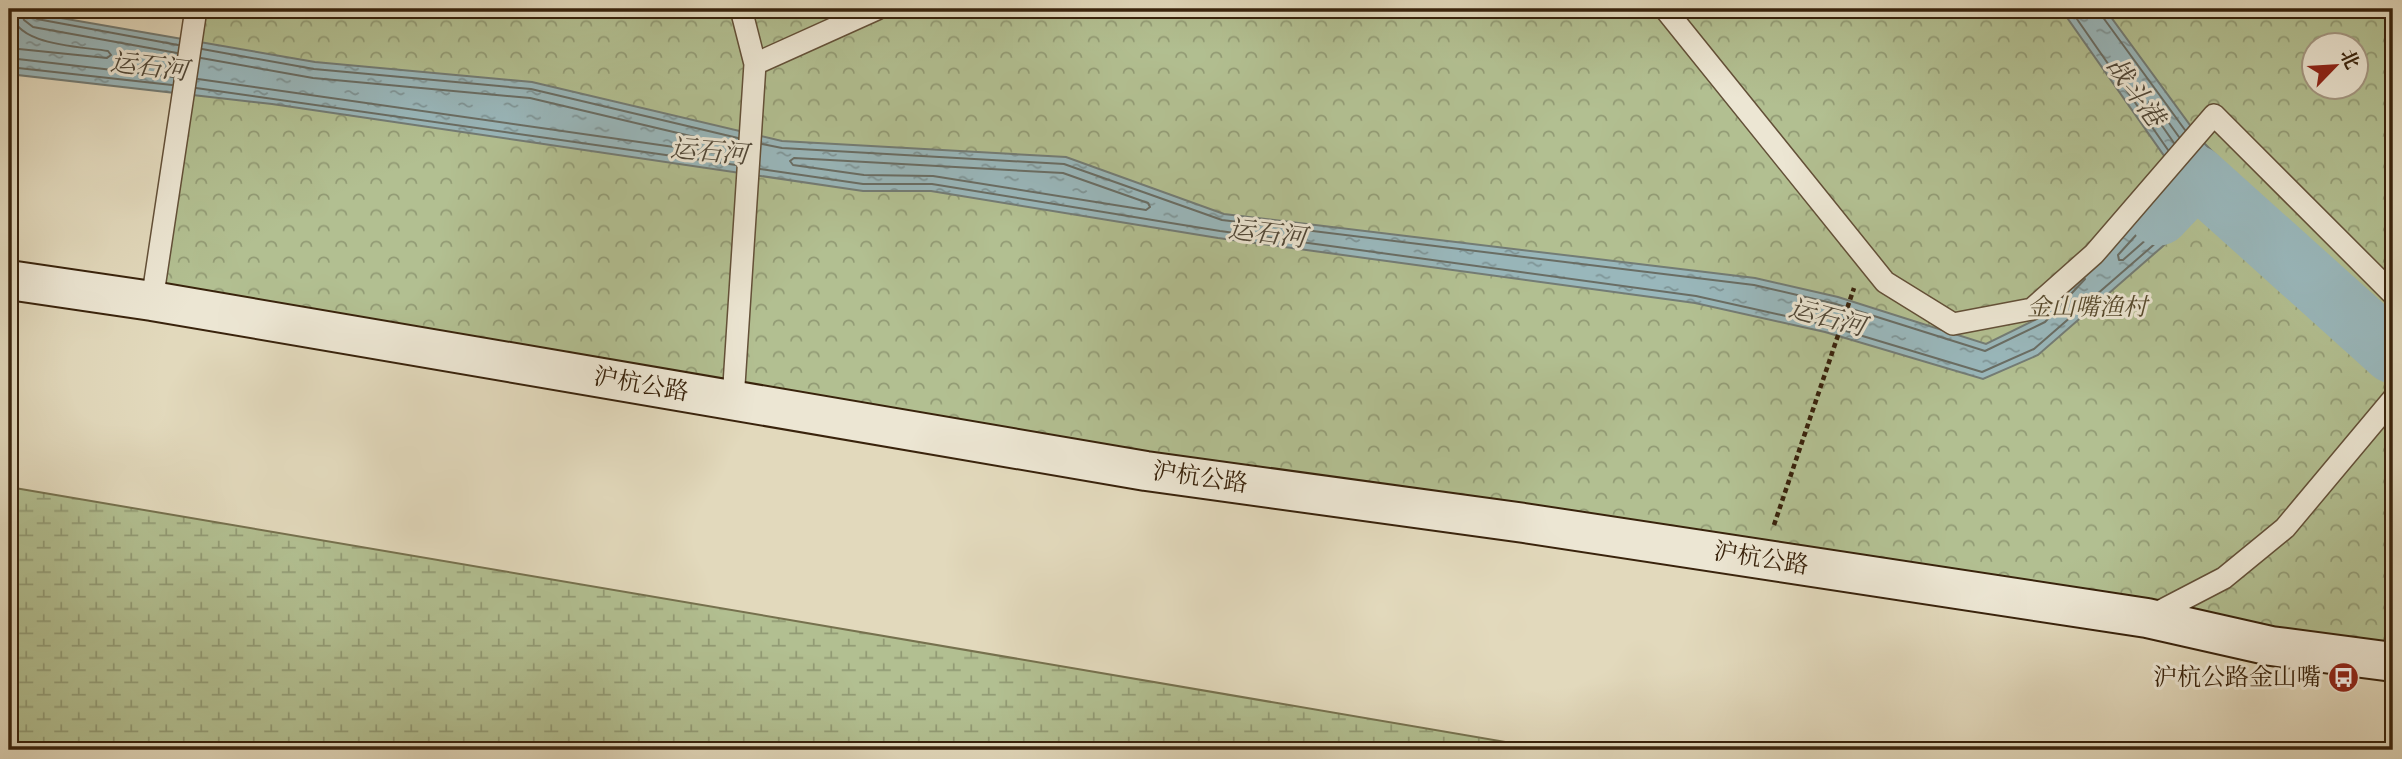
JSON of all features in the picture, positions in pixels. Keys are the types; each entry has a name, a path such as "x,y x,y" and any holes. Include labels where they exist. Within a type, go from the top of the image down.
{"main road":[{"name":"沪杭公路","path":"9,280 152,301 1146,471 1763,559 2147,618 2271,646 2393,662"}],"lane":[{"path":"733,400 755,64 741,9"},
{"path":"755,64 877,9"},
{"path":"1665,9 1885,282 1953,324 2032,309 2096,251 2214,115 2393,294"},
{"path":"152,301 196,10"},
{"path":"2147,618 2224,578 2285,528 2393,400"}],"path":[{"path":"1763,559 1855,286"}],"green space":[{"name":"金山嘴渔村","path":"197,9 2393,9 2393,660 152,301"},
{"path":"9,487 1553,750 9,750"}],"water":[{"name":"战斗港","path":"9,9 315,62 532,82 782,141 1066,157 1224,214 1755,278 1838,297 1986,344 2041,317 2174,170 2061,9 2105,9 2201,140 2240,179 2038,355 1983,379 1825,332 1695,303 1218,238 931,191 863,191 272,104 9,74"}],"waterway":[{"name":"运石河","path":"2159,215 2196,176 2393,353"}],"place":[{"name":"沪杭公路金山嘴","path":"2344,678"}]}
